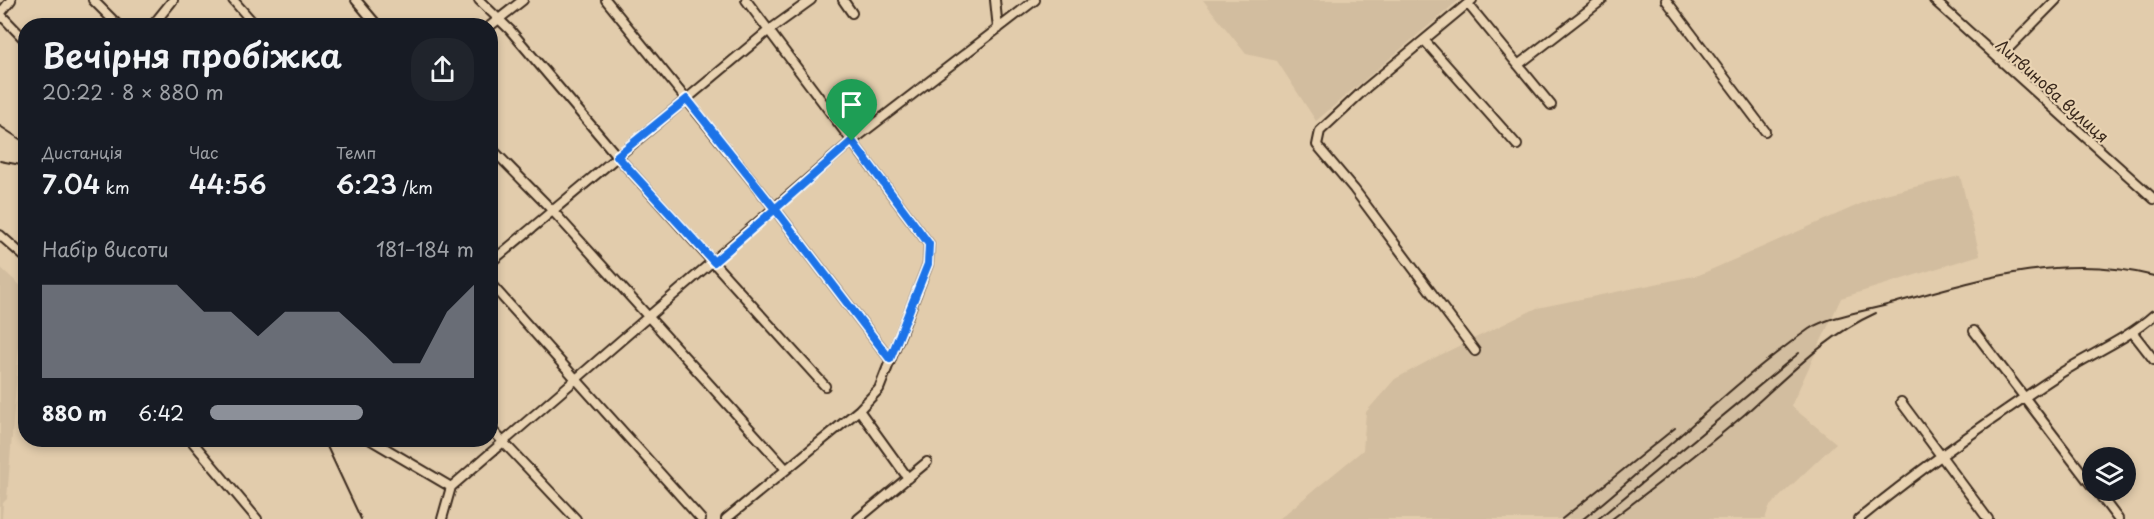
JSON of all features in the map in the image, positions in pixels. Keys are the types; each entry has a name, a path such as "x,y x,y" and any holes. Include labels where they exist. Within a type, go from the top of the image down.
{"street":[{"path":"11,0 0,14 18,33"},
{"path":"93,0 111,18"},
{"path":"158,18 173,0"},
{"path":"233,0 249,18"},
{"path":"356,0 371,18"},
{"path":"479,0 496,18"},
{"path":"523,0 498,20 510,30 617,156 825,386"},
{"path":"606,0 775,209 890,359"},
{"path":"726,519 858,410 879,389 928,264 929,244 746,0"},
{"path":"498,256 768,31 811,0"},
{"path":"843,0 852,13"},
{"path":"995,0 998,29"},
{"path":"498,446 578,381 852,141 1035,0"},
{"path":"1518,65 1602,0"},
{"path":"1666,0 1765,131"},
{"name":"Литвинова вулиця","path":"1934,0 2154,200"},
{"path":"1999,58 2056,0"},
{"path":"1476,351 1354,189 1317,145 1320,131 1470,2 1551,105"},
{"path":"1424,40 1517,145"},
{"path":"498,155 552,210 785,468"},
{"path":"0,235 18,251"},
{"path":"498,292 701,519"},
{"path":"1859,519 1939,456 2081,360 2133,333 2154,315"},
{"path":"1974,331 2082,473"},
{"path":"2133,333 2154,360"},
{"path":"1901,402 1988,519"},
{"path":"858,410 908,478"},
{"path":"498,437 576,519"},
{"path":"197,447 257,519"},
{"path":"383,447 451,488"},
{"path":"442,519 451,488 497,447"},
{"path":"858,519 927,462"},
{"path":"2104,501 2118,519"}],"shaded area":[{"path":"1203,0 1459,0 1316,121 1277,61 1246,54"},
{"path":"1960,176 1980,255 1841,298 1791,406 1836,443 1769,507 1765,519 1279,519 1363,450 1366,412 1395,379 1432,359 1537,308 1699,275 1881,195"},
{"path":"0,267 18,283 18,358 7,499 3,503 2,519 0,519"}],"railway":[{"path":"0,126 18,138"},
{"path":"0,161 18,164"},
{"path":"1583,519 1750,374 1817,325 1953,287 2019,272 2086,267 2120,269 2154,276"},
{"path":"1612,519 1745,414 1823,345 1857,322 1876,313"},
{"path":"1598,519 1799,353"},
{"path":"1562,519 1675,428"},
{"path":"327,447 361,519"}],"route":[{"path":"852,141 775,209 687,99 617,156 714,262 775,209 890,359 928,264 929,244 852,141"}]}
